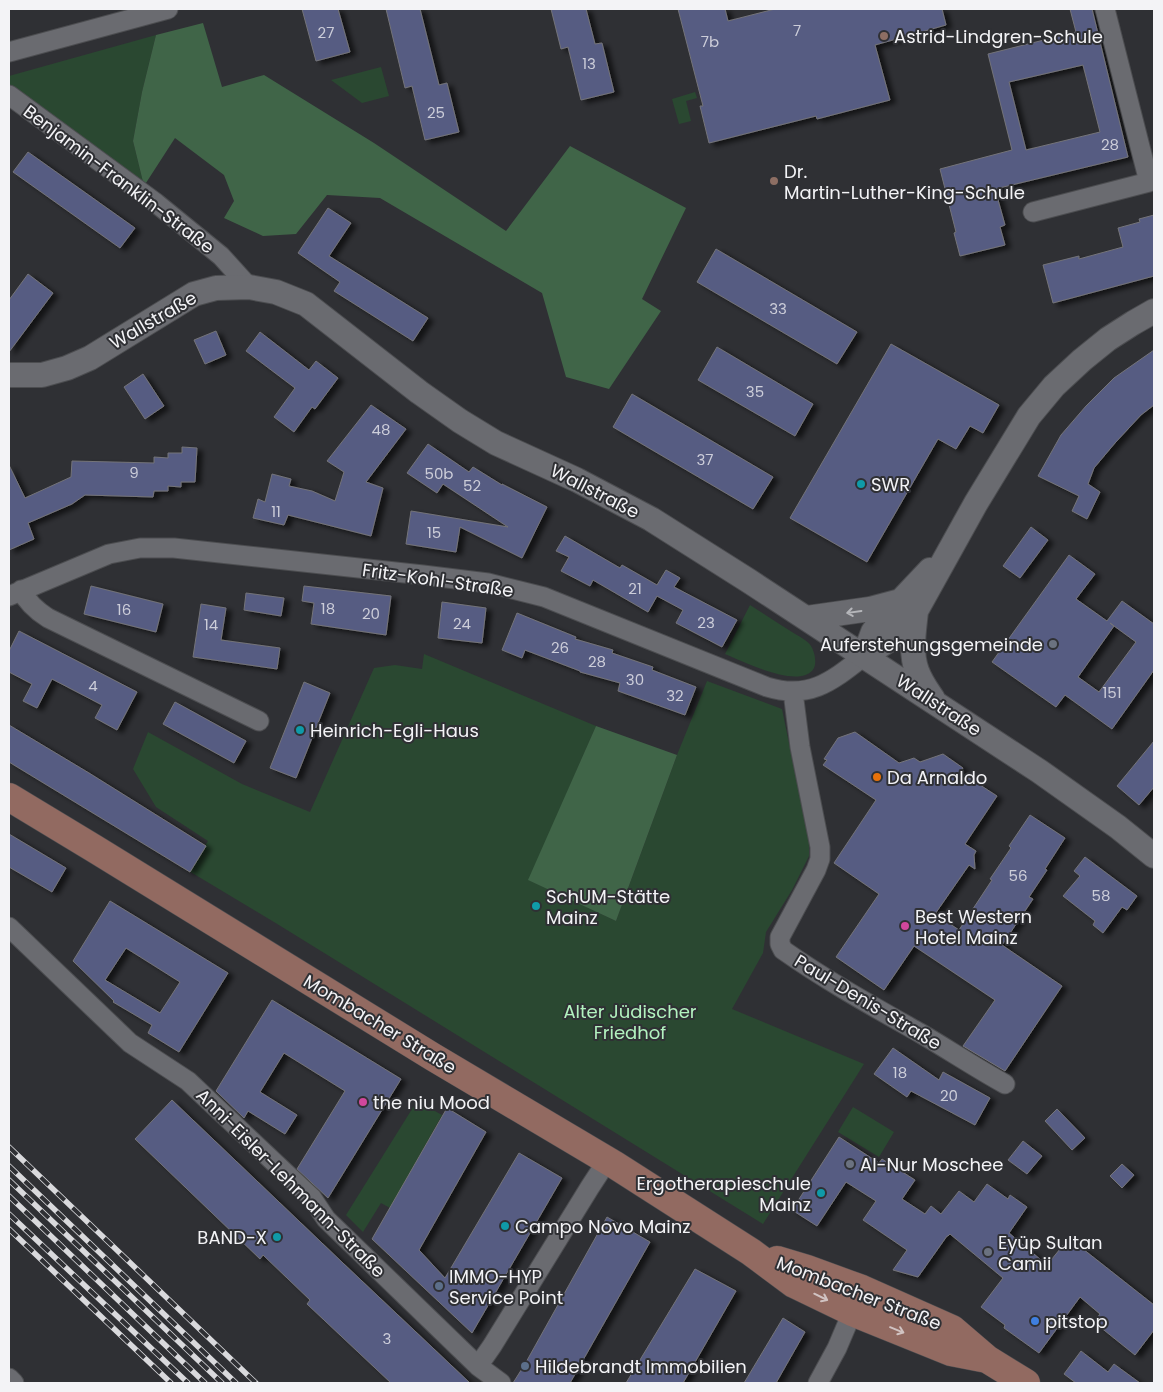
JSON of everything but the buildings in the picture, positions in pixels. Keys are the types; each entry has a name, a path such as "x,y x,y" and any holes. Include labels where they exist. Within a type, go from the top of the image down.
{"main road":[{"name":"Mombacher Straße","path":"9,798 88,844 425,1052 608,1161 751,1252 794,1284 857,1301 951,1352 987,1359 1026,1383"}],"street":[{"path":"9,52 168,9"},
{"path":"1033,212 1149,182 1105,9"},
{"name":"Benjamin-Franklin-Straße","path":"9,95 156,203 221,256 249,287"},
{"name":"Wallstraße","path":"9,376 42,375 67,368 90,358 194,294 216,288 249,287 276,292 306,304 412,387 460,421 496,443 577,480 651,519 807,618 1047,776 1118,827 1154,856"},
{"path":"864,656 889,640 908,606 950,549 1029,416 1054,386 1108,339 1154,311"},
{"name":"Fritz-Kohl-Straße","path":"15,593 109,554 140,548 174,548 423,575 488,584 544,597 776,690 807,691 822,685 845,671 864,656"},
{"name":"Fritz-Kohl-Straße","path":"15,593 24,596 37,610 48,618 259,721"},
{"path":"807,618 870,609 908,606"},
{"path":"908,606 916,669 936,703"},
{"name":"Paul-Denis-Straße","path":"793,692 800,747 820,847 820,859 780,937 780,944 783,950 863,1002 1005,1084"},
{"name":"Anni-Eisler-Lehmann-Straße","path":"9,927 130,1043 188,1081 312,1198 326,1219 478,1366 501,1383"},
{"path":"478,1366 608,1161"},
{"path":"818,1383 837,1348 857,1301"},
{"path":"9,1378 14,1383"}],"green space":[{"path":"203,23 222,87 264,75 374,143 506,231 570,146 686,208 642,299 661,311 609,389 566,377 542,293 380,198 327,195 296,234 263,236 224,218 234,201 224,175 175,138 144,186 133,141 142,92 156,35"},
{"path":"156,35 142,92 133,141 144,186 9,88 9,76"},
{"path":"381,67 389,96 362,103 331,80"},
{"path":"695,92 697,98 686,101 691,121 679,124 672,99"},
{"path":"750,605 809,644 814,653 814,668 807,674 785,676 757,668 725,654"},
{"name":"Alter Jüdischer Friedhof","path":"424,654 596,726 529,880 616,921 677,755 707,681 782,709 809,841 809,856 792,890 766,932 763,953 732,1009 864,1064 763,1224 189,871 208,841 156,807 133,769 148,732 242,784 310,812 374,668 395,665 422,669"},
{"path":"596,726 677,755 616,921 528,880"},
{"path":"417,1101 442,1115 390,1208 381,1203 363,1232 346,1215"},
{"path":"853,1107 894,1132 879,1157 838,1132"}],"railway":[{"path":"9,1147 256,1383"},
{"path":"9,1166 236,1383"},
{"path":"9,1180 222,1383"},
{"path":"9,1196 205,1383"},
{"path":"9,1214 188,1383"},
{"path":"9,1229 171,1383"}],"place":[{"name":"Astrid-Lindgren-Schule","path":"884,36"},
{"name":"Dr. Martin-Luther-King-Schule","path":"774,181"},
{"name":"SWR","path":"861,484"},
{"name":"Auferstehungsgemeinde","path":"1053,644"},
{"name":"Heinrich-Egli-Haus","path":"300,730"},
{"name":"Da Arnaldo","path":"877,777"},
{"name":"SchUM-Stätte Mainz","path":"536,906"},
{"name":"Best Western Hotel Mainz","path":"905,926"},
{"name":"the niu Mood","path":"363,1102"},
{"name":"Al-Nur Moschee","path":"850,1164"},
{"name":"Ergotherapieschule Mainz","path":"821,1193"},
{"name":"Campo Novo Mainz","path":"505,1226"},
{"name":"BAND-X","path":"277,1237"},
{"name":"Eyüp Sultan Camii","path":"988,1252"},
{"name":"IMMO-HYP Service Point","path":"439,1286"},
{"name":"pitstop","path":"1035,1321"},
{"name":"Hildebrandt Immobilien","path":"525,1366"}]}
